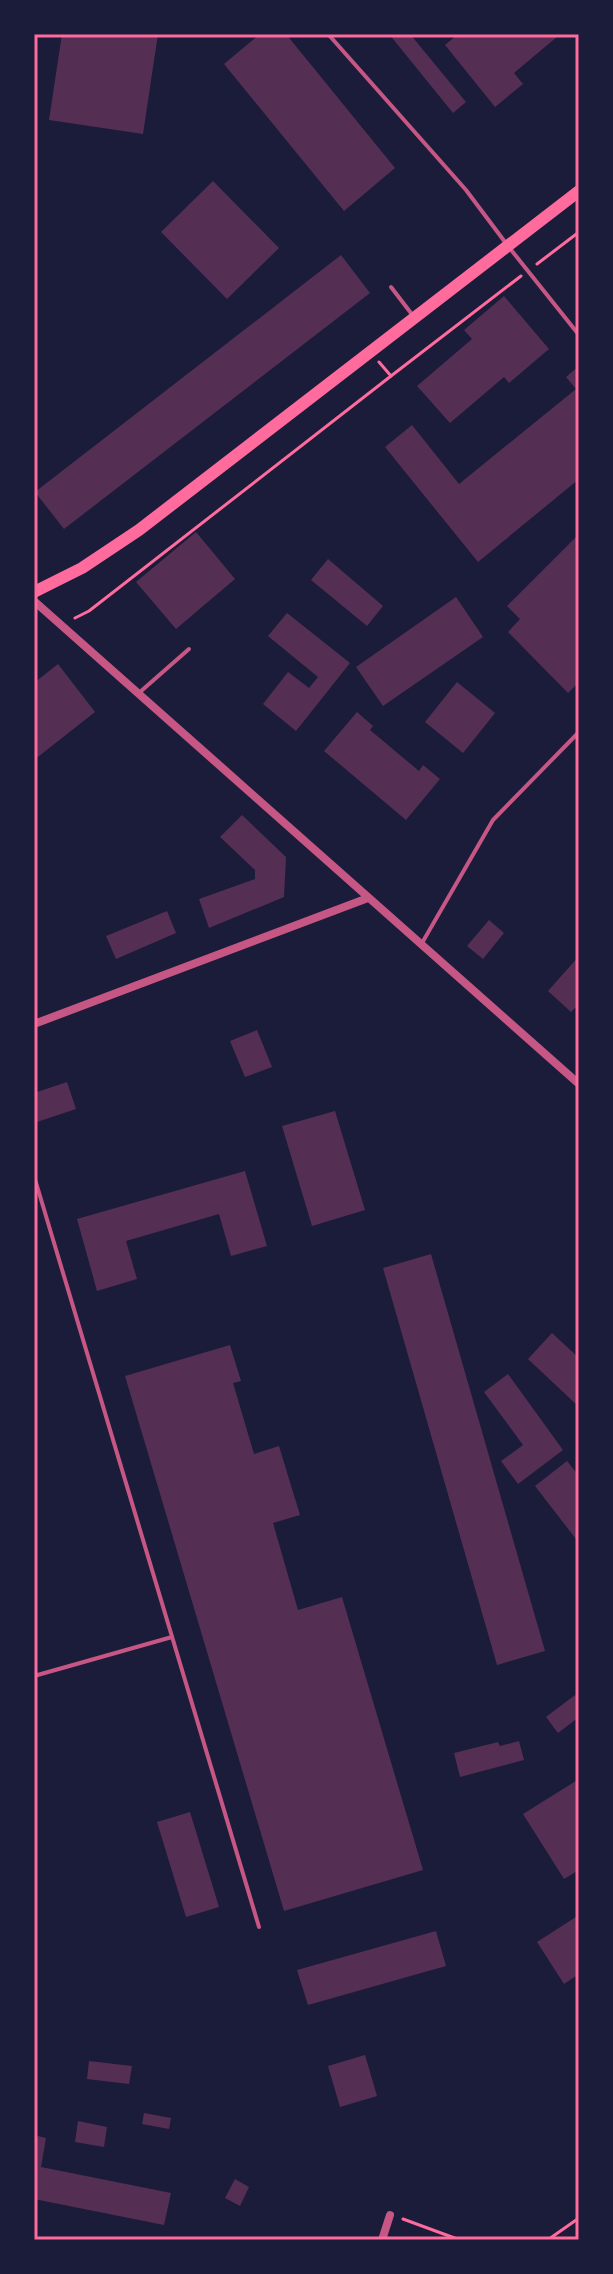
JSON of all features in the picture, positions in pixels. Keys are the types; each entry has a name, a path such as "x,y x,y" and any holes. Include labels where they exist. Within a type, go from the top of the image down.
{"main road":[{"path":"34,592 82,568 120,544 579,191"}],"street":[{"path":"34,601 579,1084"},
{"path":"34,1024 368,898"},
{"path":"382,2240 390,2215"}],"lane":[{"path":"328,34 466,190 579,335"},
{"path":"391,287 415,318"},
{"path":"139,694 189,649"},
{"path":"421,945 493,820 579,732"},
{"path":"34,1176 259,1927"},
{"path":"34,1676 172,1637"}],"path":[{"path":"68,622 89,611 579,232"},
{"path":"371,352 391,376"},
{"path":"390,2215 460,2240"},
{"path":"535,2240 550,2239 579,2218"}],"building":[{"path":"62,34 158,34 143,134 49,120"},
{"path":"260,34 286,34 395,168 344,211 224,64"},
{"path":"389,34 410,34 466,102 453,113"},
{"path":"458,34 558,36 514,73 523,84 495,107 445,45"},
{"path":"213,181 279,248 227,299 161,232"},
{"path":"341,255 370,293 64,529 35,492"},
{"path":"504,296 549,349 509,383 504,377 450,423 417,386 472,339 464,330"},
{"path":"579,366 579,479 478,562 385,447 412,425 459,484 576,389 566,377"},
{"path":"196,532 235,579 176,629 136,582"},
{"path":"579,534 579,682 568,693 508,632 520,619 507,606"},
{"path":"328,559 383,606 367,626 311,580"},
{"path":"456,597 483,637 383,706 356,667"},
{"path":"287,613 350,663 296,731 263,704 288,672 309,688 318,677 268,636"},
{"path":"58,664 95,712 34,760 34,683"},
{"path":"457,682 495,713 463,753 425,722"},
{"path":"357,712 373,726 370,730 419,771 423,765 440,779 406,820 324,751"},
{"path":"242,815 286,857 284,897 209,928 199,899 255,879 255,870 220,837"},
{"path":"167,911 176,933 116,959 106,936"},
{"path":"489,920 504,933 483,959 467,946"},
{"path":"579,956 579,1004 571,1012 548,991"},
{"path":"257,1030 272,1067 245,1077 230,1041"},
{"path":"67,1082 76,1109 34,1123 34,1093"},
{"path":"335,1111 365,1210 312,1226 282,1126"},
{"path":"245,1171 267,1246 231,1256 219,1214 126,1241 137,1279 97,1291 77,1219"},
{"path":"431,1254 545,1651 497,1665 383,1268"},
{"path":"552,1333 579,1358 579,1407 528,1359"},
{"path":"230,1345 241,1381 233,1383 254,1454 279,1446 300,1515 273,1523 298,1610 342,1597 423,1870 284,1911 125,1376"},
{"path":"508,1374 563,1450 518,1484 501,1461 523,1445 484,1392"},
{"path":"567,1461 579,1476 579,1543 535,1486"},
{"path":"575,1695 579,1701 579,1717 558,1733 546,1717"},
{"path":"519,1741 524,1760 460,1777 454,1753 498,1742 500,1746"},
{"path":"579,1779 579,1870 564,1879 523,1814"},
{"path":"190,1812 219,1907 186,1917 157,1822"},
{"path":"579,1915 579,1974 564,1984 537,1942"},
{"path":"436,1931 446,1966 308,2005 297,1970"},
{"path":"365,2055 377,2096 340,2107 328,2066"},
{"path":"89,2061 132,2066 129,2084 87,2079"},
{"path":"144,2113 171,2118 169,2129 142,2124"},
{"path":"78,2121 107,2127 104,2147 75,2142"},
{"path":"34,2135 46,2138 41,2167 171,2193 164,2225 34,2199"},
{"path":"235,2179 249,2187 240,2206 225,2198"}]}
